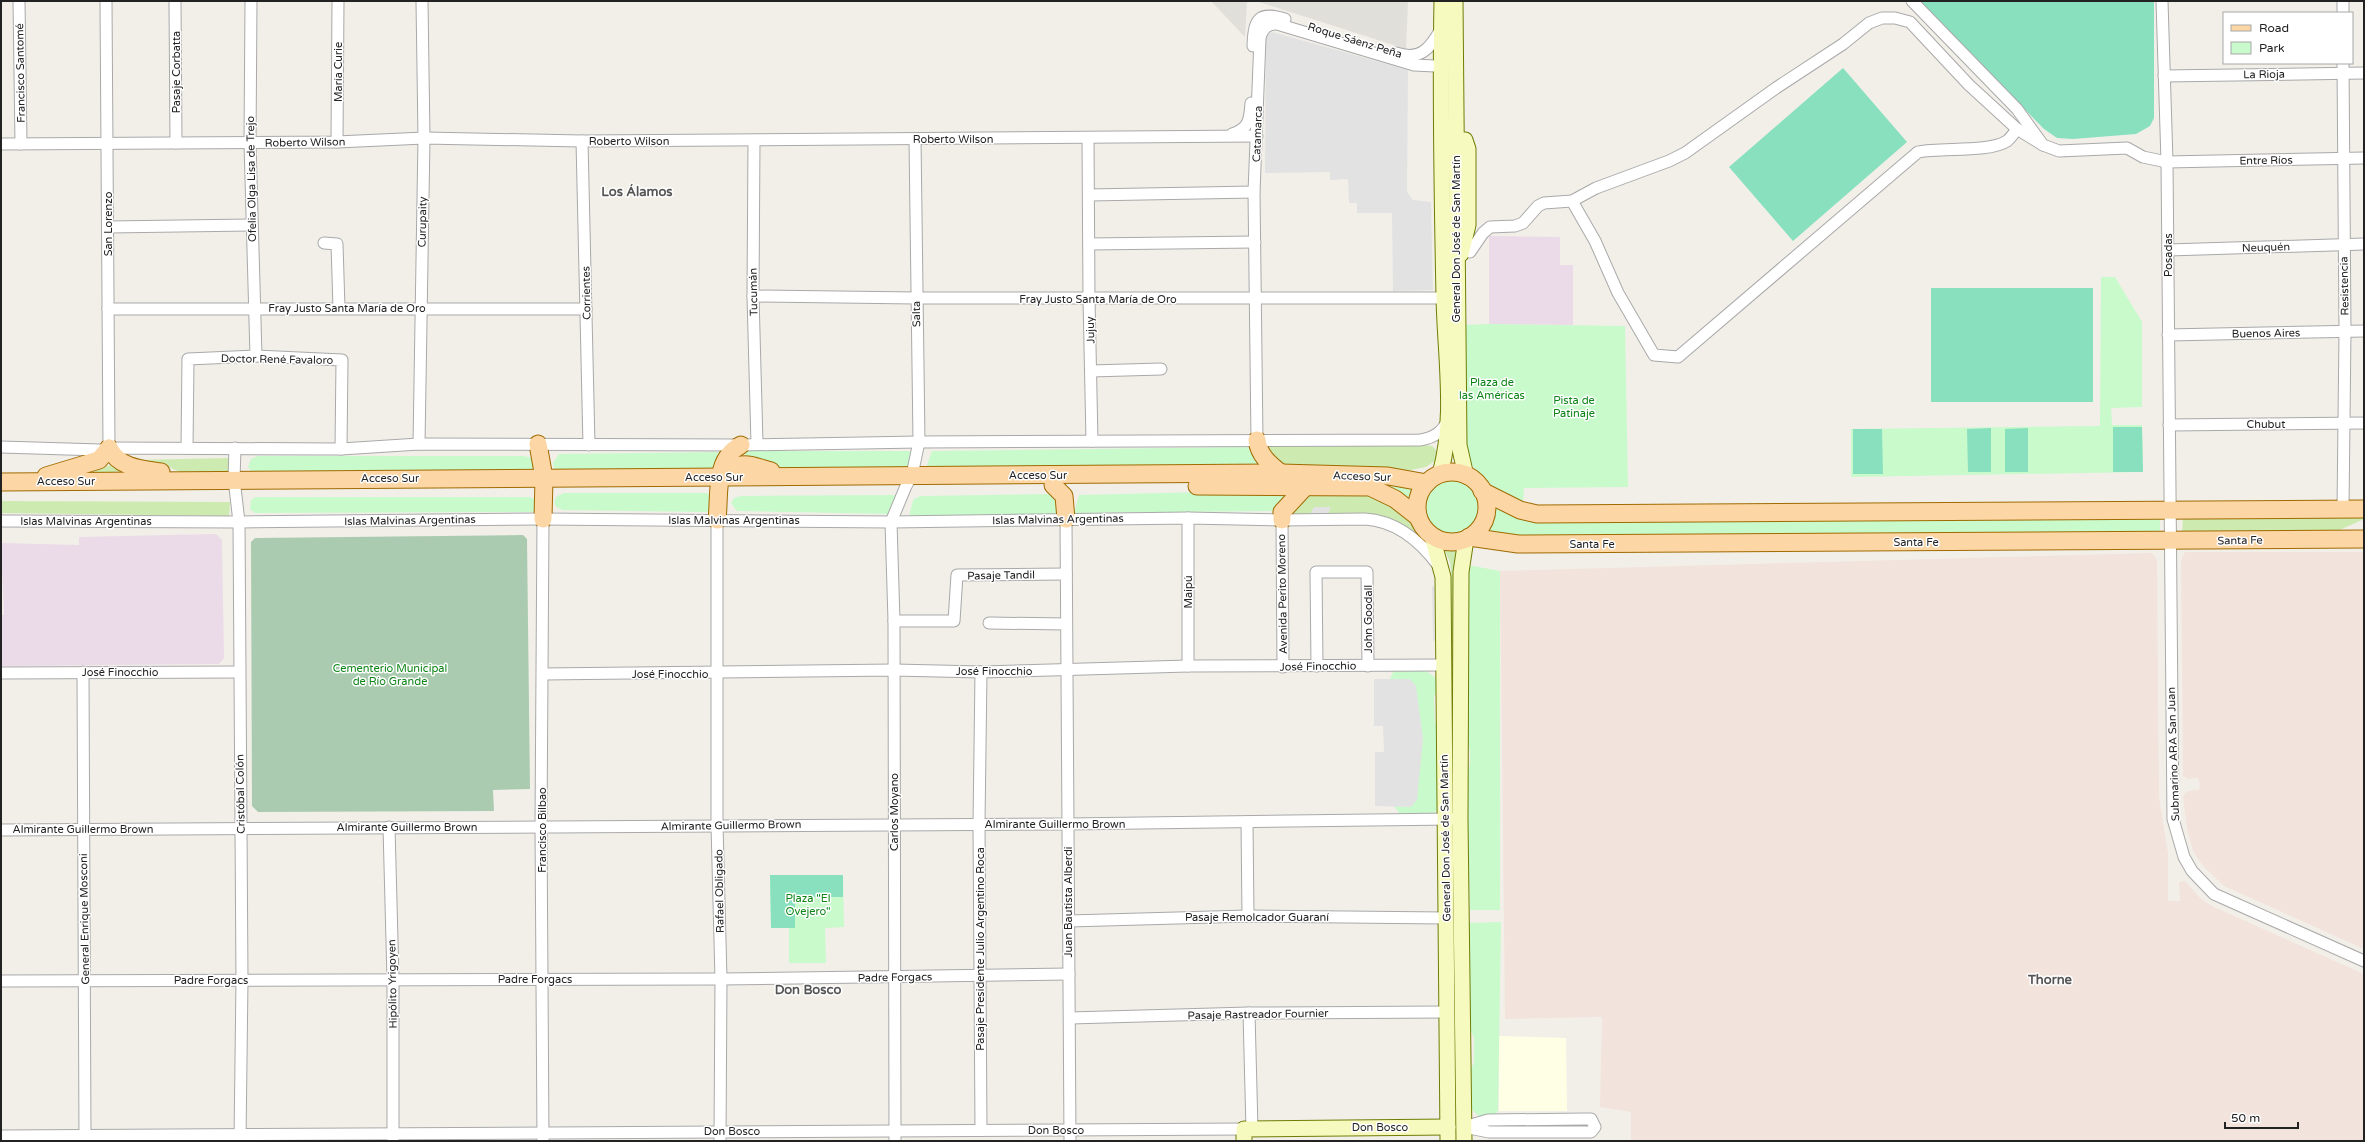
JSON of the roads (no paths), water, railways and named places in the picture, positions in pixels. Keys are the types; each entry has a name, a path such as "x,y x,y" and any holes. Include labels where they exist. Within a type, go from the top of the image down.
{"main road":[{"name":"General Don José de San Martín","path":"1442,1 1440,63 1449,139 1456,272 1459,444 1466,476"},
{"name":"General Don José de San Martín","path":"1433,479 1446,455 1448,419 1444,298 1449,139 1455,56 1455,1"},
{"path":"1449,139 1464,140 1468,149 1468,225 1456,272"},
{"path":"1257,440 1258,449 1281,473"},
{"path":"538,444 544,482 543,519"},
{"path":"717,520 722,466 727,455 749,445"},
{"path":"33,481 99,460 109,448 113,456 127,465 162,472 182,480"},
{"name":"Acceso Sur","path":"1,492 235,484 721,482 1281,473 1388,476 1433,479"},
{"path":"1458,473 1466,476 1478,485 1486,501 1483,522 1468,538 1450,542 1432,536 1426,531 1418,517 1418,499 1433,479 1458,473"},
{"name":"Acceso Sur","path":"721,482 787,477 1053,485 1370,487 1395,499 1418,517"},
{"name":"Acceso Sur","path":"1,482 182,480 235,484"},
{"path":"1053,485 1064,496 1066,519"},
{"path":"1282,520 1282,512 1306,486"},
{"path":"1482,491 1520,510 1537,514 2364,509"},
{"path":"2329,539 2364,526"},
{"name":"General Don José de San Martín","path":"1432,536 1443,577 1448,1134"},
{"name":"General Don José de San Martín","path":"1464,1134 1460,819 1461,572 1468,538"},
{"name":"Santa Fe","path":"1468,538 1518,544 2364,539"},
{"name":"Don Bosco","path":"1252,1134 1448,1134"}],"street":[{"name":"Francisco Santomé","path":"19,1 20,144"},
{"name":"San Lorenzo","path":"106,1 109,448"},
{"name":"Pasaje Corbatta","path":"176,1 176,143"},
{"name":"Ofelia Olga Lisa de Trejo","path":"251,1 251,225 256,356"},
{"name":"María Curie","path":"338,1 338,142"},
{"name":"Curupaity","path":"419,444 424,138 422,1"},
{"path":"1912,1 2017,109 2043,145"},
{"name":"Posadas","path":"2162,1 2167,162 2170,509"},
{"path":"2343,1 2343,12"},
{"name":"Roque Sáenz Peña","path":"1441,28 1426,51 1410,56 1274,16 1266,15 1262,23 1277,24 1414,65 1428,66 1440,63 1455,56"},
{"name":"Entre Ríos","path":"1572,201 1596,188 1669,161 1685,153 1776,88 1843,44 1869,23 1882,18 1895,18 1910,22 1969,85 2017,129 2043,145 2059,151 2127,148 2143,157 2167,162 2364,158"},
{"name":"Catamarca","path":"1257,440 1254,192 1260,38 1262,23"},
{"name":"Catamarca","path":"1222,136 1243,130 1250,120 1253,32 1262,23"},
{"name":"La Rioja","path":"2164,76 2343,68 2364,73"},
{"name":"Resistencia","path":"2343,68 2343,245 2345,331 2343,509"},
{"path":"1462,247 1470,252 1483,233 1490,227 1515,226 1524,223 1538,206 1544,203 1572,201 1595,241 1618,293 1654,355 1678,357 1918,152 1932,149 1990,147 2008,140 2017,129"},
{"name":"Roberto Wilson","path":"1,144 338,142 424,138 582,141 1257,136"},
{"name":"Jujuy","path":"1088,138 1088,299 1092,371 1092,441"},
{"name":"Salta","path":"909,480 919,442 915,139"},
{"name":"Tucumán","path":"749,445 753,296 754,140"},
{"name":"Corrientes","path":"582,141 589,445"},
{"path":"1089,195 1254,192"},
{"path":"108,227 251,225"},
{"path":"1089,244 1255,242"},
{"path":"324,243 337,244 339,308"},
{"name":"Neuquén","path":"2168,250 2364,244"},
{"name":"Fray Justo Santa María de Oro","path":"753,296 1088,299 1444,298"},
{"name":"Fray Justo Santa María de Oro","path":"108,309 421,307 586,309"},
{"name":"Buenos Aires","path":"2168,335 2364,331"},
{"name":"Doctor René Favaloro","path":"187,448 188,359 256,356 342,360 341,449"},
{"path":"1092,371 1161,369"},
{"path":"1,447 100,450 109,448 341,449 419,444 749,445 919,442 1420,440 1427,439 1441,431 1448,419"},
{"name":"Chubut","path":"2169,424 2364,423"},
{"name":"Cristóbal Colón","path":"235,448 235,484 239,522 238,672 242,980 240,1138"},
{"name":"Carlos Moyano","path":"895,1136 894,621 891,522 909,480"},
{"name":"Submarino ARA San Juan","path":"2170,509 2171,784 2173,819 2184,857 2192,871 2219,896 2364,961"},
{"name":"Islas Malvinas Argentinas","path":"1,521 239,522 543,519 891,522 1188,518 1377,520 1398,528 1417,541 1439,567 1443,577"},
{"name":"Maipú","path":"1188,518 1188,666"},
{"name":"Francisco Bilbao","path":"543,519 541,826 543,1137"},
{"name":"Juan Bautista Alberdi","path":"1066,519 1070,1141"},
{"name":"Rafael Obligado","path":"717,520 717,825 721,979 719,1136"},
{"name":"Avenida Perito Moreno","path":"1282,520 1283,667"},
{"name":"John Goodall","path":"1317,666 1316,572 1367,572 1368,666"},
{"name":"Pasaje Tandil","path":"894,621 954,621 957,575 1066,574"},
{"path":"989,624 1066,624"},
{"name":"José Finocchio","path":"543,674 894,670 981,672 1188,666 1283,667 1444,665"},
{"name":"José Finocchio","path":"1,674 83,672 238,672"},
{"name":"General Enrique Mosconi","path":"83,672 85,1138"},
{"name":"Pasaje Presidente Julio Argentino Roca","path":"980,1130 979,824 981,672"},
{"name":"Almirante Guillermo Brown","path":"1,830 894,823 1068,824 1460,819"},
{"path":"1248,822 1248,916"},
{"name":"Hipólito Yrigoyen","path":"389,827 393,979 392,1137"},
{"name":"Pasaje Remolcador Guaraní","path":"1069,921 1248,916 1445,918"},
{"name":"Padre Forgacs","path":"1,981 543,978 721,979 1069,974"},
{"name":"Pasaje Rastreador Fournier","path":"1070,1018 1249,1013 1446,1012"},
{"path":"1249,1013 1252,1134"},
{"name":"Don Bosco","path":"1448,1134 1464,1134 1489,1132 1589,1133 1593,1131 1595,1125 1589,1119 1582,1121 1488,1120 1464,1134"},
{"name":"Don Bosco","path":"1,1136 85,1138 895,1136 980,1130 1070,1130 1252,1134"}],"district":[{"name":"Los Álamos","path":"637,191"},
{"name":"Thorne","path":"2050,979"},
{"name":"Don Bosco","path":"808,989"}],"park label":[{"name":"Plaza de las Américas","path":"1492,388"},
{"name":"Pista de Patinaje","path":"1574,406"},
{"name":"Cementerio Municipal de Río Grande","path":"390,674"},
{"name":"Plaza \"El Ovejero\"","path":"808,904"}]}
